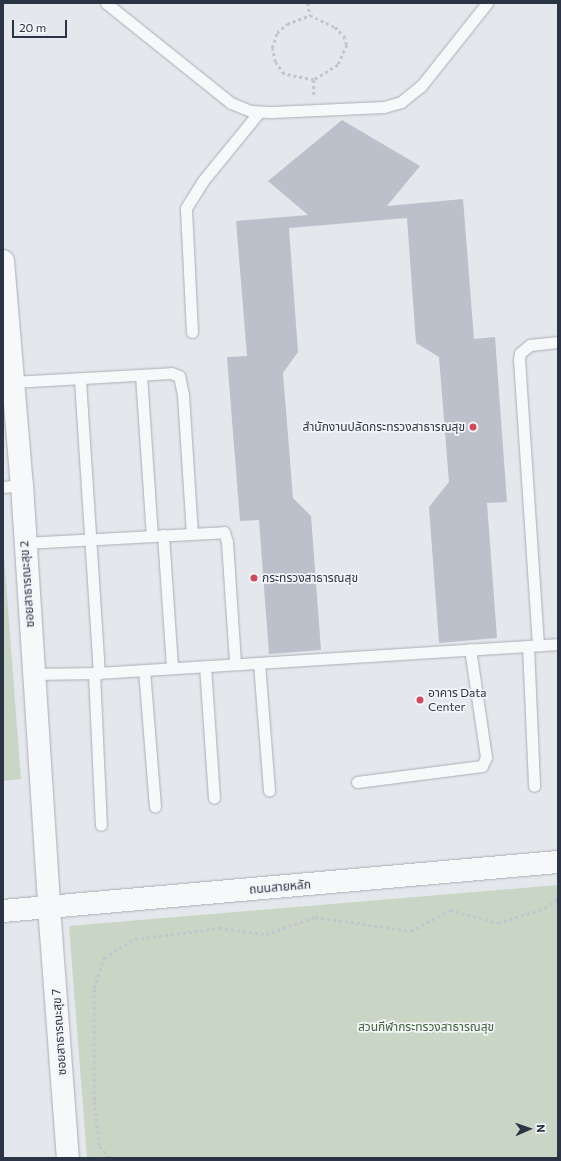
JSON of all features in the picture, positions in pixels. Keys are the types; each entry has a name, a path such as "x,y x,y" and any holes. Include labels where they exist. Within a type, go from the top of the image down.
{"street":[{"name":"ซอยสาธารณะสุข 2","path":"3,261 12,382 12,486 24,543 49,907"},
{"name":"ถนนสายหลัก","path":"3,911 558,862"},
{"name":"ซอยสาธารณะสุข 7","path":"49,907 68,1158"}],"lane":[{"path":"106,3 231,103 259,112 384,107 401,102 421,86 487,3"},
{"path":"192,332 186,208 202,182 259,112"},
{"path":"534,786 533,645 519,360 520,353 530,345 558,342"},
{"path":"12,382 80,380 171,373 179,376 183,395 192,533"},
{"path":"141,375 172,668"},
{"path":"80,380 90,541 96,673 100,824"},
{"path":"24,543 90,541 220,531 226,535 235,664"},
{"path":"33,674 96,673 558,644"},
{"path":"357,782 482,766 486,757 470,649"},
{"path":"259,663 269,791"},
{"path":"205,666 214,798"},
{"path":"144,670 155,807"}],"path":[{"path":"308,3 310,15"},
{"path":"310,15 335,27 344,36 347,45 338,65 314,80 284,74 275,62 272,48 277,33 287,24 310,15"},
{"path":"109,1158 99,1146 94,1100 94,988 104,958 135,939 219,928 266,934 315,917 411,931 450,910 498,923 545,908 558,899"}],"green space":[{"path":"3,543 21,779 3,781"},
{"name":"สวนกีฬากระทรวงสาธารณสุข","path":"558,885 558,1158 87,1158 69,926"}],"building":[{"name":"สำนักงานปลัดกระทรวงสาธารณสุข","path":"342,120 420,166 387,206 463,199 474,339 495,337 507,502 487,503 497,638 439,643 429,507 449,482 439,357 416,343 407,218 289,228 298,352 283,373 293,498 311,516 321,650 269,654 259,520 240,521 227,357 247,356 236,221 308,215 268,181"}],"place":[{"name":"สำนักงานปลัดกระทรวงสาธารณสุข","path":"473,427"},
{"name":"กระทรวงสาธารณสุข","path":"254,578"},
{"name":"อาคาร Data Center","path":"420,700"}]}
